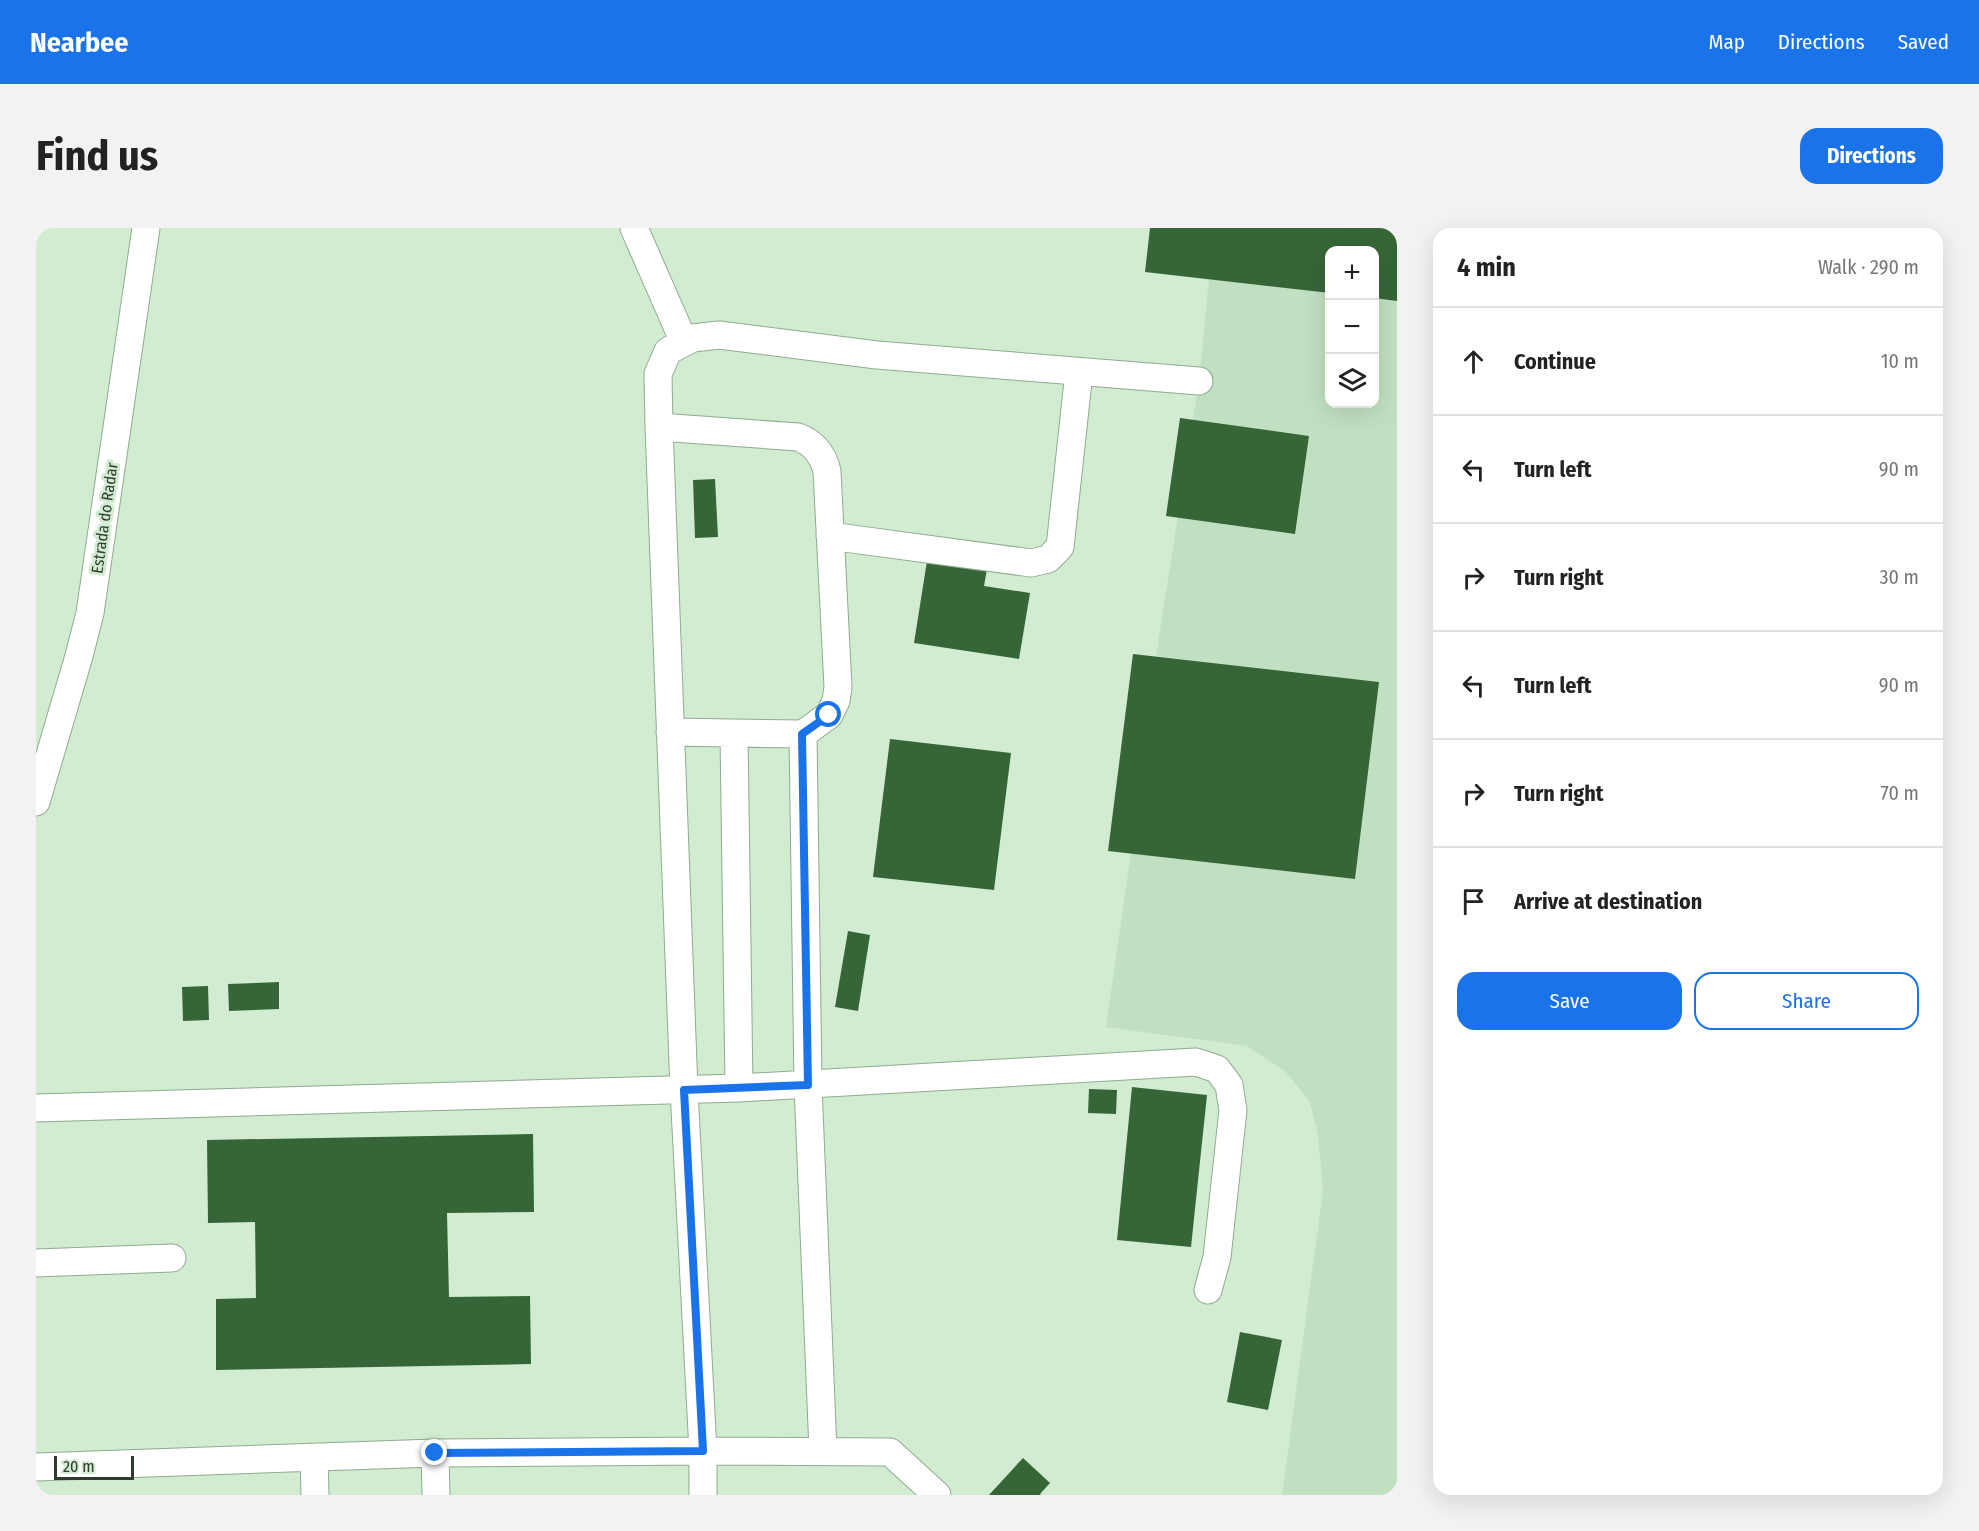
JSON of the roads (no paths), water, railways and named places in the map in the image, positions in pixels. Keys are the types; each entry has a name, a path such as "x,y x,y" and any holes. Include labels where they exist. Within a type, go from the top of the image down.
{"street":[{"name":"Estrada do Radar","path":"36,802 90,613 146,228"},
{"path":"634,228 684,342"},
{"path":"704,1495 684,1090 659,427 658,374 668,351 693,338 719,335 877,355 1199,381"},
{"path":"830,536 1031,563 1048,560 1060,547 1079,372"},
{"path":"659,427 798,437 809,441 824,459 827,471 838,687 836,702 829,715 802,734 670,732"},
{"path":"734,734 739,1088"},
{"path":"802,734 808,1085 823,1451"},
{"path":"36,1108 739,1088 1196,1062 1217,1069 1229,1085 1233,1110 1217,1257 1208,1290"},
{"path":"36,1263 172,1258"},
{"path":"36,1467 435,1453 890,1452 937,1495"},
{"path":"435,1453 436,1495"},
{"path":"314,1458 315,1495"}]}
